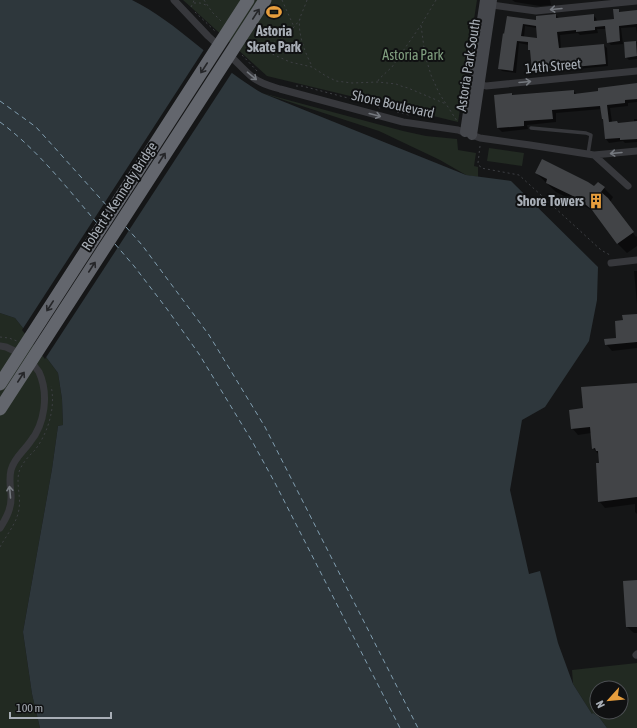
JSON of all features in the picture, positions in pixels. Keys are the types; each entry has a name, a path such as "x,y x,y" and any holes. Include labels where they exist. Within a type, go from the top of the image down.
{"highway":[{"name":"Robert F. Kennedy Bridge","path":"0,384 248,0"},
{"name":"Robert F. Kennedy Bridge","path":"0,409 265,0"}],"street":[{"name":"Shore Boulevard","path":"174,0 208,36 251,76 264,84 403,122 463,130 480,138 591,155 637,151"},
{"path":"489,2 536,11 637,1"},
{"name":"Astoria Park South","path":"463,130 476,83 489,2"},
{"name":"14th Street","path":"476,83 487,86 637,72"},
{"path":"591,155 628,186"},
{"path":"611,259 637,260"},
{"path":"0,346 6,346 18,351 29,359 38,372 43,387 44,408 35,434 13,465 9,481 11,498 10,510 0,528"}],"lane":[{"path":"531,128 586,133 591,135 591,155"}],"path":[{"path":"191,7 194,0"},
{"path":"204,0 212,12 224,24"},
{"path":"282,0 295,27"},
{"path":"264,47 275,43 295,27 307,0"},
{"path":"378,82 379,79 392,67 436,0"},
{"path":"193,3 207,5"},
{"path":"196,12 218,33"},
{"path":"300,18 302,42 305,53 312,67"},
{"path":"421,25 425,55 439,94 463,130"},
{"path":"248,38 264,47 270,53 290,62 312,67 326,76 336,80 352,83 378,82 396,84 446,104"},
{"path":"242,55 258,72"},
{"path":"293,85 371,104 385,110"},
{"path":"392,112 415,116"},
{"path":"451,122 463,130"},
{"path":"480,144 478,163 481,168 519,175 611,259"}],"green space":[{"name":"Astoria Park","path":"183,0 477,0 458,122 267,76"},
{"path":"262,93 403,131 426,136 457,139 458,150 476,153 474,166 478,167 478,177 466,175 440,160 379,131"},
{"path":"489,148 524,153 522,166 487,161"},
{"path":"0,313 15,318 58,373 62,399 63,425 58,426 52,469 23,632 32,694 40,728 0,728"},
{"path":"637,663 637,728 607,728 601,720 629,720 629,680 589,680 589,709 573,684 572,670"}],"shaded area":[{"path":"0,0 132,0 166,21 245,83 262,93 466,175 511,181 598,267 597,300 589,341 545,407 522,420 510,490 529,574 540,571 558,643 573,684 589,709 589,720 601,720 607,728 40,728 32,694 23,632 52,469 58,426 63,425 62,399 58,373 15,318 0,313"}],"pier":[{"path":"205,48 233,71 45,359 22,330"}],"building":[{"path":"613,9 619,9 619,12 637,10 637,24 619,26 620,41 607,43 605,26 595,27 595,30 557,32 559,48 604,44 606,64 532,71 528,42 517,41 513,71 498,69 507,16 536,20 536,16 556,14 556,18 594,14 594,21 614,19","holes":["523,24 536,26 537,38 521,36"]},
{"path":"636,41 637,56 625,58 624,42"},
{"path":"637,83 637,99 625,100 625,103 607,105 609,122 617,121 618,123 637,121 637,139 605,139 600,106 552,110 553,119 524,121 524,126 497,128 494,95 574,90 574,94 598,91 598,88"},
{"name":"Shore Towers","path":"542,159 594,186 598,182 605,187 601,192 608,198 634,232 617,244 592,210 579,199 546,183 547,179 535,173"},
{"path":"637,314 637,342 605,345 604,339 616,338 615,321 623,320 622,315"},
{"path":"637,383 637,497 598,502 596,463 599,463 598,451 596,451 595,448 592,449 590,427 571,429 569,410 583,408 581,387"},
{"path":"637,580 637,627 626,627 623,581"}],"ferry route":[{"path":"0,101 36,127 108,207"},
{"path":"0,122 39,157 97,223"},
{"path":"126,227 142,245 209,335 265,427 418,728"},
{"path":"115,244 167,309 199,354 252,441 400,728"}],"place":[{"name":"Astoria Skate Park","path":"274,12"},
{"name":"Shore Towers","path":"596,201"}]}
